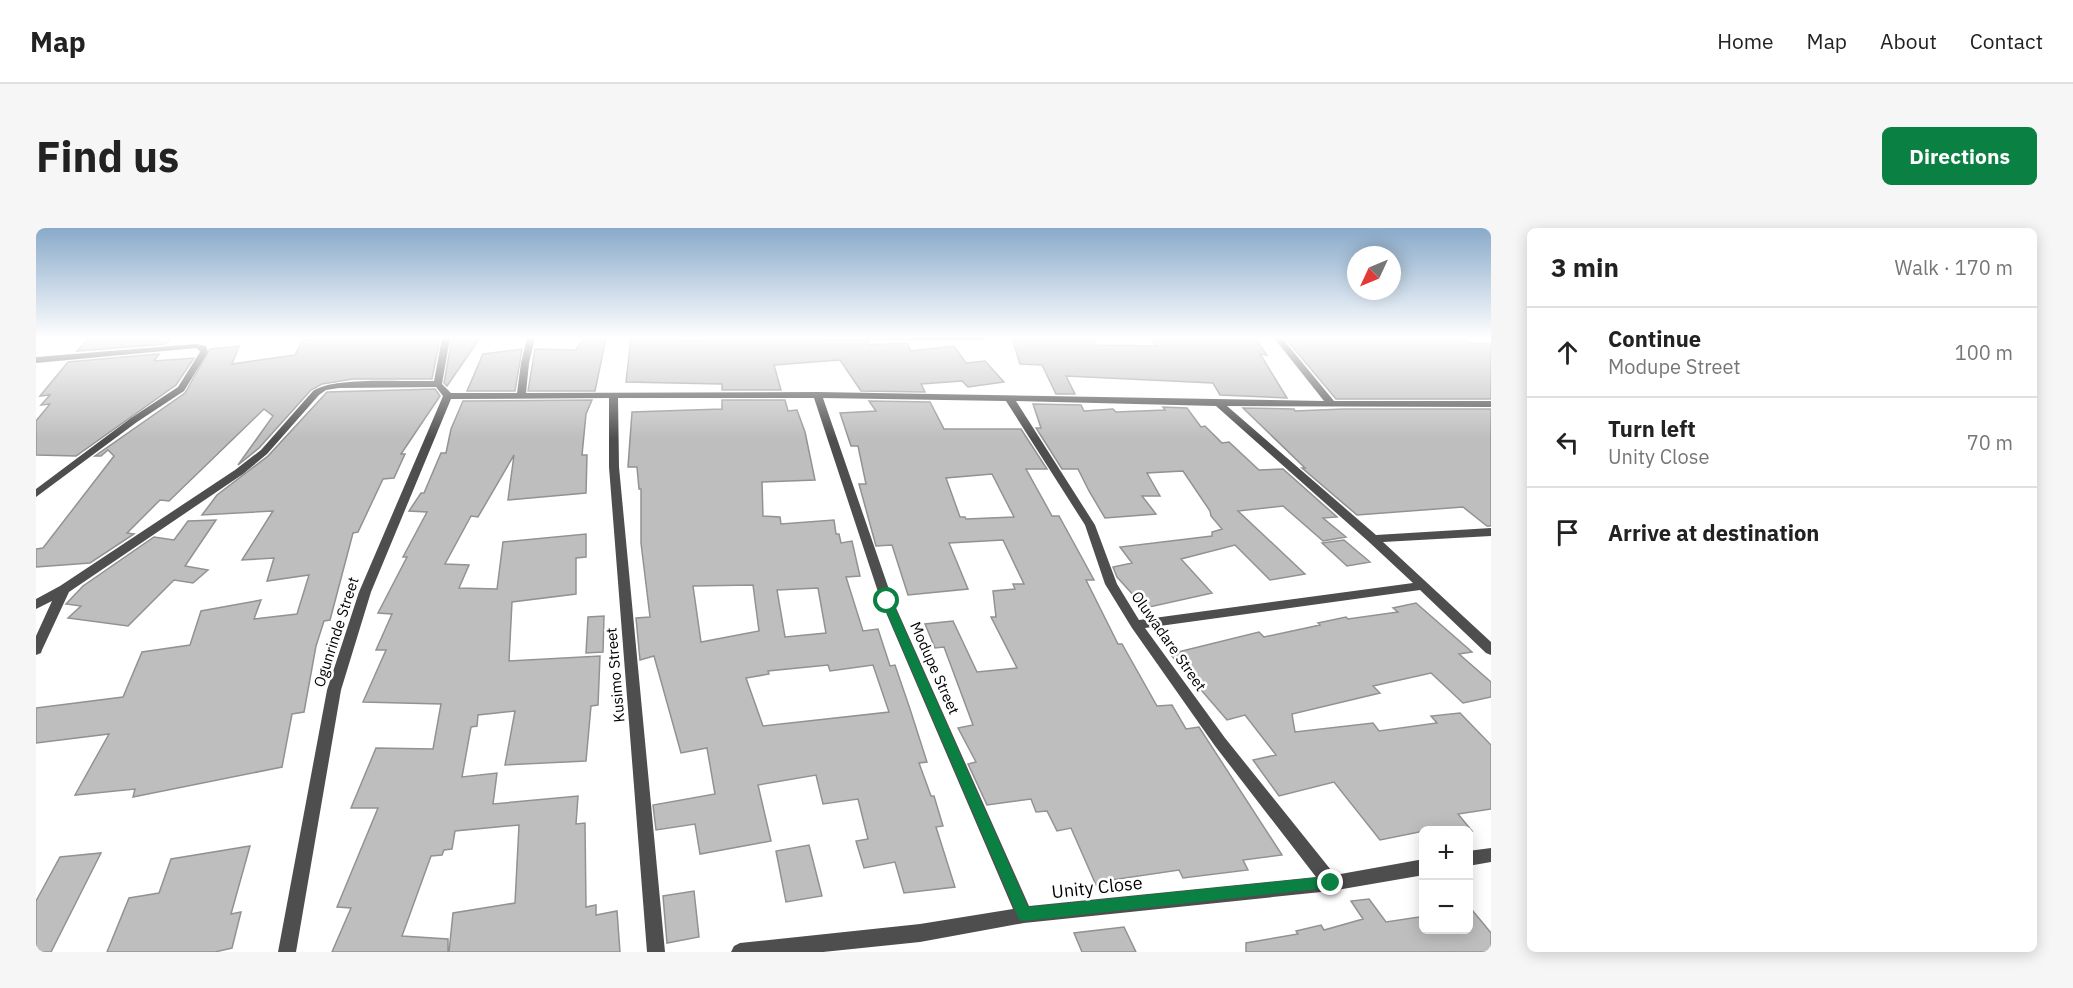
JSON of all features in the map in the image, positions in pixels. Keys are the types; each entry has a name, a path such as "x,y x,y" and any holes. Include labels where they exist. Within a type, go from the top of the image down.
{"street":[{"path":"36,494 134,420 181,389 192,372"},
{"path":"440,372 438,384 448,396 818,395 1141,400 1218,404 1330,402 1491,404"},
{"path":"521,395 524,372"},
{"path":"1305,372 1330,402"},
{"path":"36,605 64,589 239,472 264,452 323,388 339,385 438,384"},
{"name":"Modupe Street","path":"818,395 887,601 1024,915"},
{"name":"Ogunrinde Street","path":"287,952 334,690 365,592 448,396"},
{"name":"Kusimo Street","path":"613,396 614,467 656,952"},
{"name":"Oluwadare Street","path":"1010,399 1090,525 1111,584 1136,625 1220,742 1331,883"},
{"path":"1218,404 1373,539 1491,650"},
{"path":"1373,539 1491,532"},
{"path":"1136,625 1423,586"},
{"path":"36,650 64,589"},
{"path":"1473,858 1491,855"},
{"name":"Unity Close","path":"740,952 920,933 1024,915 1331,883 1419,868"}],"building":[{"path":"60,372 185,372 176,385 76,456 36,455 36,421 50,404 41,405 50,395 40,396"},
{"path":"197,372 433,372 432,379 353,379 322,384 311,390 259,448 238,465 273,416 264,409 169,501 160,500 127,533 134,534 90,563 36,567 36,549 43,548 114,456 108,450 101,456 95,456 185,393"},
{"path":"446,372 457,372 447,386 444,383"},
{"path":"475,372 518,372 515,391 467,391"},
{"path":"531,372 599,372 595,391 528,391"},
{"path":"627,372 776,372 781,390 722,390 722,384 626,382"},
{"path":"848,372 995,372 1004,382 968,387 962,381 921,384 925,392 861,391"},
{"path":"1045,372 1271,372 1287,398 1220,395 1213,383 1066,376 1075,394 1056,394"},
{"path":"1313,372 1491,372 1491,399 1336,399"},
{"path":"435,389 440,396 401,454 405,454 394,478 383,479 358,532 353,533 330,620 324,621 316,646 304,712 292,714 282,767 133,797 135,789 75,795 109,734 36,743 36,708 123,697 142,652 190,645 201,611 261,600 254,619 297,614 309,575 267,581 274,558 242,560 273,511 202,515 217,495 268,456 327,392"},
{"path":"592,400 586,414 582,455 587,455 586,493 508,500 514,455 478,517 471,516 445,564 469,565 459,588 497,589 503,542 586,534 586,557 576,558 576,594 512,602 509,661 600,656 598,705 591,706 586,761 505,765 515,711 478,715 477,726 471,727 462,777 497,773 493,804 578,796 576,824 585,823 586,907 596,905 596,915 617,911 620,952 449,952 453,913 515,903 519,825 455,831 452,849 444,850 442,855 431,856 402,936 448,939 448,952 332,952 351,908 337,907 378,808 351,808 376,748 433,749 441,704 363,702 386,650 376,650 392,614 378,613 407,557 403,557 427,512 409,511 421,493 424,493 441,453 446,453 451,429 463,401"},
{"path":"722,400 785,400 788,411 797,410 805,432 815,480 762,482 763,516 780,517 781,524 834,520 836,534 839,534 841,543 852,541 860,576 846,577 863,631 878,629 890,666 895,665 927,762 919,763 931,796 934,796 943,826 936,827 955,887 904,893 895,862 864,868 856,841 868,839 858,799 823,804 816,775 758,785 771,841 700,854 695,824 656,830 653,805 715,794 707,748 681,753 654,656 640,660 636,618 650,617 641,543 641,489 639,489 637,467 628,467 632,412 722,409","holes":["753,585 759,631 701,642 693,586","818,588 826,633 785,637 777,590","828,665 830,671 873,665 889,712 763,726 746,678 769,674 768,671"]},
{"path":"869,401 930,402 944,429 1021,429 1047,469 1026,469 1052,516 1059,516 1094,580 1086,580 1118,644 1122,644 1157,706 1172,705 1186,729 1199,727 1282,855 1243,860 1248,870 1183,878 1179,870 1111,880 1113,883 1096,885 1071,828 1057,831 1047,811 1036,812 1031,799 987,805 968,764 976,762 958,728 973,725 944,647 935,648 925,624 953,621 977,672 1017,668 991,617 996,617 993,591 1015,589 1013,584 1024,584 1003,540 949,543 968,589 908,595 892,545 876,546 859,484 866,484 858,446 851,446 840,413 876,411","holes":["992,474 1014,517 966,519 960,517 946,478"]},
{"path":"1033,404 1081,405 1084,411 1113,409 1116,412 1165,410 1163,407 1187,408 1201,427 1205,426 1222,443 1229,442 1259,470 1283,469 1337,517 1323,518 1346,537 1323,541 1283,506 1238,511 1305,574 1270,580 1235,545 1181,559 1212,593 1145,608 1117,577 1113,567 1132,563 1120,547 1212,536 1212,532 1222,529 1211,516 1183,471 1147,473 1160,496 1142,496 1156,514 1105,518 1078,469 1062,469 1036,428 1041,428"},
{"path":"1243,408 1294,409 1295,411 1491,409 1491,526 1487,526 1463,507 1357,515 1302,468 1305,468"},
{"path":"216,520 185,566 208,570 193,583 174,580 128,626 68,618 81,606 66,604 83,586 154,537 174,540 188,521"},
{"path":"1344,540 1370,562 1347,566 1322,543"},
{"path":"1416,603 1472,652 1459,654 1491,682 1491,697 1463,703 1431,673 1373,686 1380,693 1292,714 1295,732 1373,723 1379,731 1437,723 1431,716 1460,713 1491,745 1491,809 1458,814 1468,826 1419,826 1419,832 1380,840 1334,782 1279,796 1253,760 1276,755 1245,715 1227,720 1170,654 1259,632 1264,637 1346,617 1348,619 1398,612 1393,608"},
{"path":"604,616 603,652 586,653 588,617"},
{"path":"809,845 822,896 786,902 776,851"},
{"path":"250,846 231,914 241,912 232,948 215,952 107,952 129,898 159,893 171,859"},
{"path":"101,853 51,952 36,952 36,901 60,857"},
{"path":"694,891 699,937 667,943 663,896"},
{"path":"1369,899 1386,922 1419,917 1419,934 1473,934 1473,911 1491,933 1491,952 1246,952 1246,943 1298,934 1296,931 1321,925 1324,930 1363,919 1351,901"},
{"path":"1124,927 1136,952 1082,952 1074,933"}],"route":[{"path":"887,601 1024,915 1331,883"}]}
